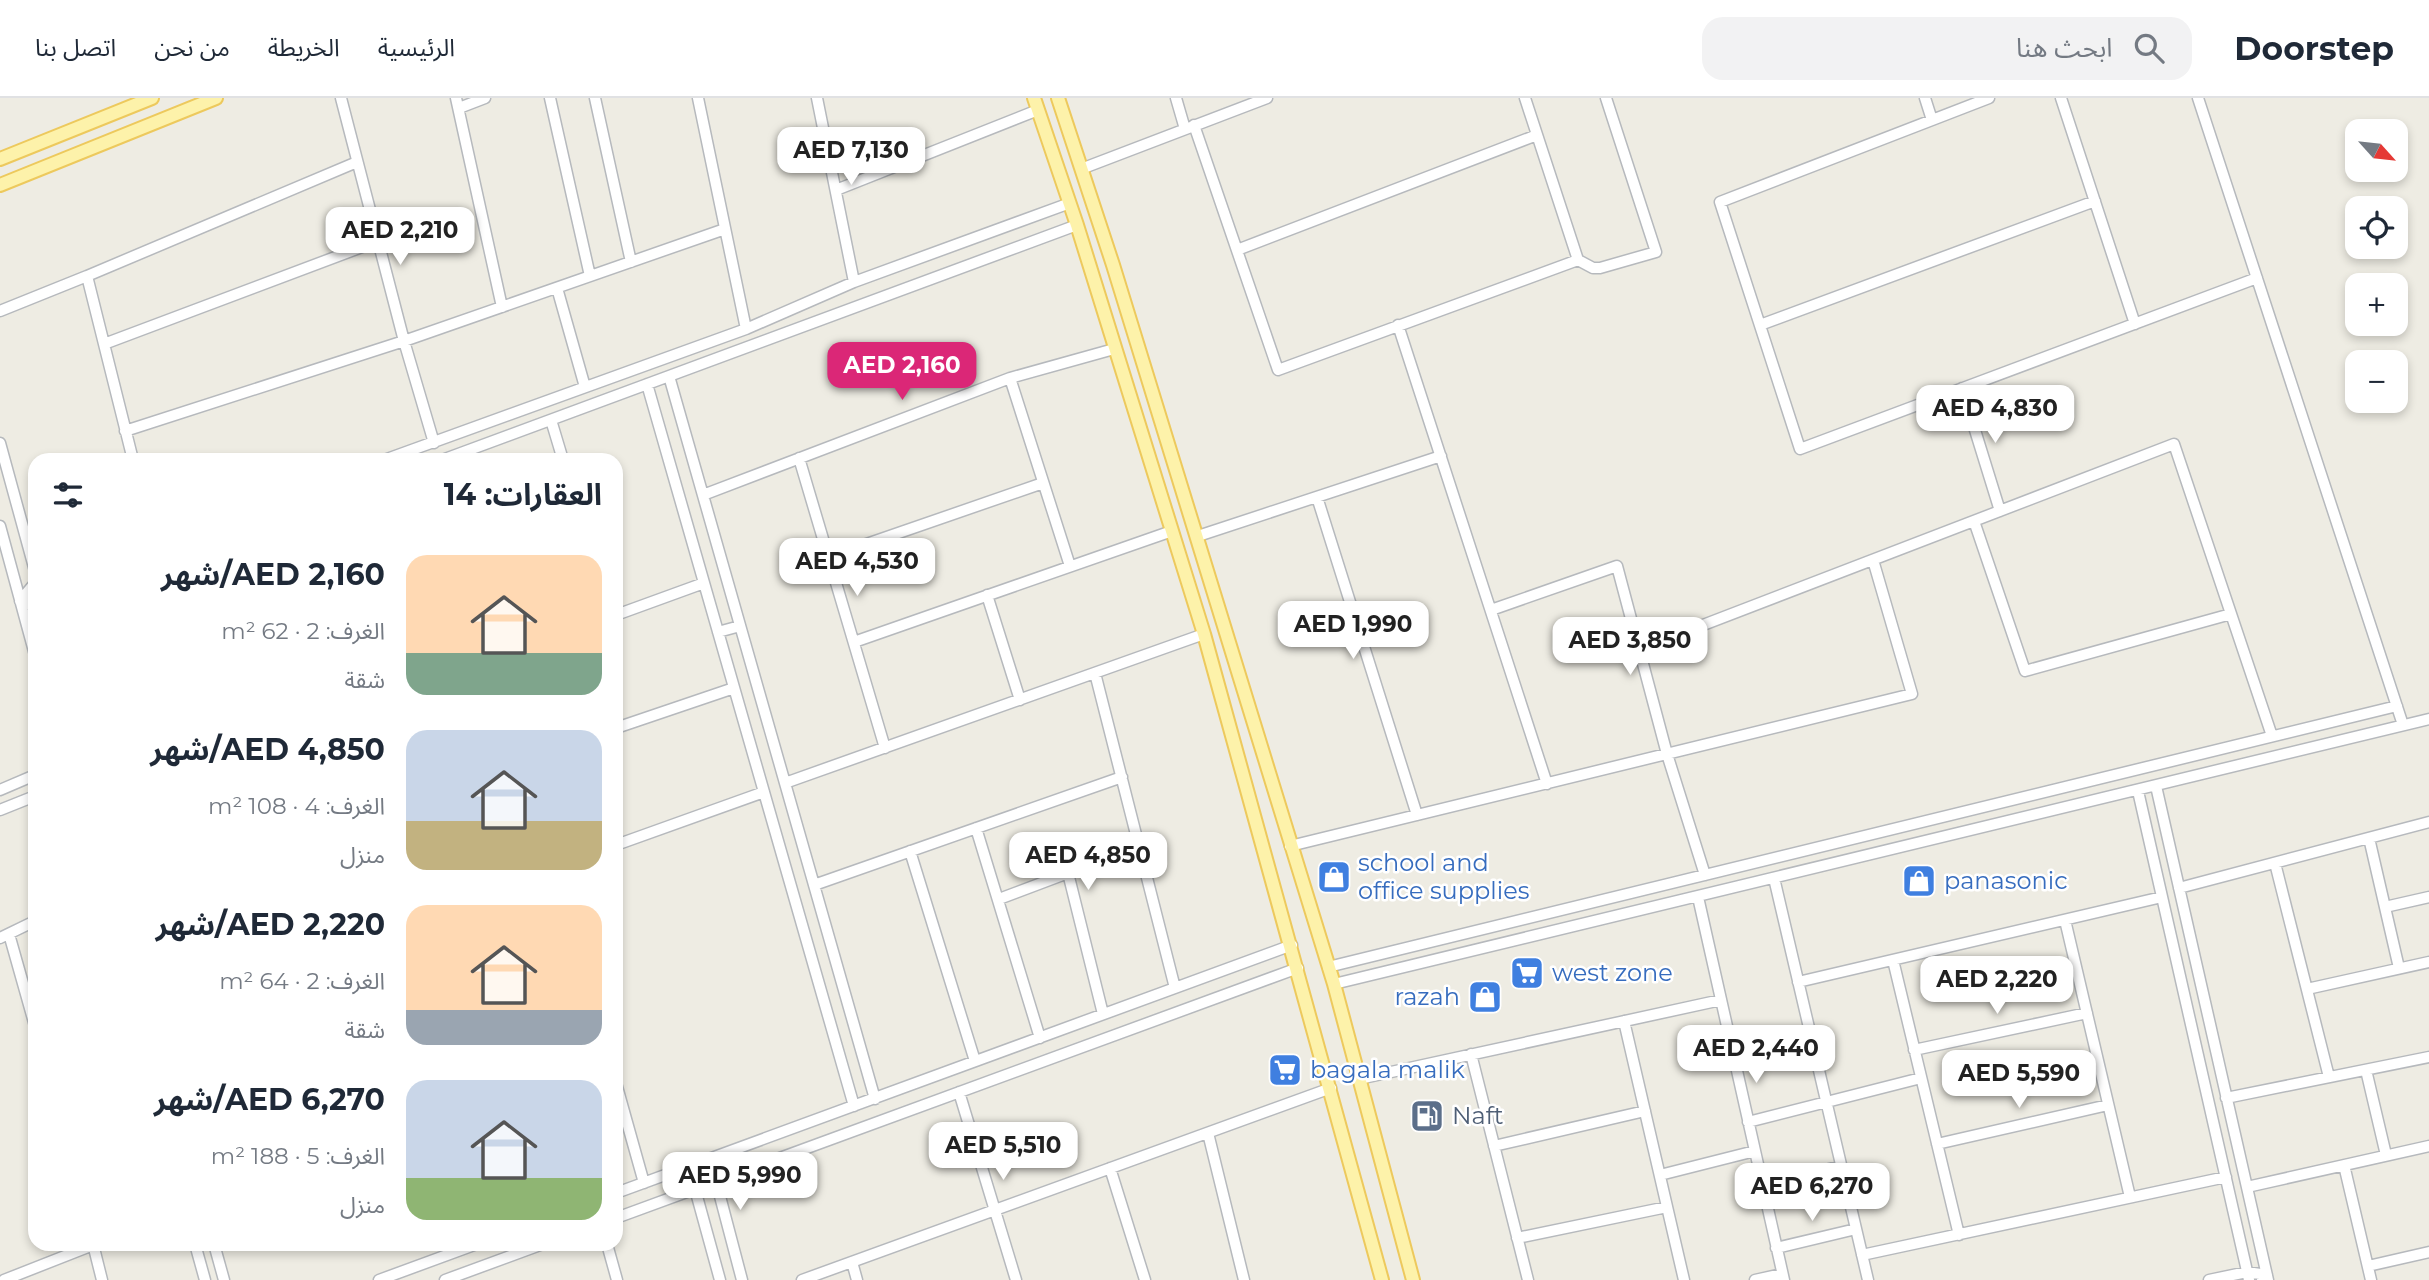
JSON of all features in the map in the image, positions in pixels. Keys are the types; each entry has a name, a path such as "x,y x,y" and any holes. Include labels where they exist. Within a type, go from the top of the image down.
{"main road":[{"path":"0,159 152,98"},
{"path":"0,185 216,98"},
{"path":"1058,98 1198,536 1334,984 1413,1280"},
{"path":"1036,104 1070,203 1205,634 1382,1280"}],"street":[{"path":"341,98 404,341 434,443"},
{"path":"485,98 457,103 502,307"},
{"path":"550,98 590,276"},
{"path":"595,98 631,262"},
{"path":"698,98 746,329"},
{"path":"817,98 854,282"},
{"path":"1176,98 1237,250 1278,370 1578,260"},
{"path":"1081,169 1267,98"},
{"path":"1525,98 1578,260 1593,268 1656,252 1606,98"},
{"path":"1925,98 1932,120"},
{"path":"1989,98 1720,202 1800,449 2257,278"},
{"path":"2061,98 2135,324"},
{"path":"2198,98 2403,725"},
{"path":"835,190 1036,104"},
{"path":"1237,250 1537,135"},
{"path":"0,311 357,162"},
{"path":"1760,325 2095,201"},
{"path":"405,453 746,329 854,282 1070,203"},
{"path":"461,453 1077,225"},
{"path":"125,431 404,341 725,229"},
{"path":"104,344 378,241"},
{"path":"88,276 130,453"},
{"path":"556,288 585,387"},
{"path":"1398,325 1547,784"},
{"path":"703,495 1010,378 1114,349"},
{"path":"669,376 875,1098"},
{"path":"1010,378 1070,566"},
{"path":"647,384 854,1106"},
{"path":"1962,388 2000,510"},
{"path":"551,420 561,453"},
{"path":"0,443 28,545"},
{"path":"1638,650 2174,444 2272,736"},
{"path":"1198,536 1441,456"},
{"path":"799,458 885,748"},
{"path":"829,557 1044,483"},
{"path":"1317,497 1417,815"},
{"path":"1974,521 2025,671 2231,614"},
{"path":"0,526 28,630"},
{"path":"854,642 1172,531"},
{"path":"1290,846 1912,694 1873,560"},
{"path":"1490,610 1617,566 1667,754 1705,875"},
{"path":"623,612 704,583"},
{"path":"20,601 28,591"},
{"path":"987,596 1020,700"},
{"path":"20,601 28,603"},
{"path":"718,632 740,626"},
{"path":"785,783 1205,634"},
{"path":"1096,673 1175,988"},
{"path":"623,726 734,688"},
{"path":"1328,967 2397,706"},
{"path":"1334,984 2429,719"},
{"path":"814,885 1122,777"},
{"path":"0,790 28,778"},
{"path":"2156,786 2266,1278 2248,1276 2209,1280"},
{"path":"2138,791 2248,1276"},
{"path":"623,842 764,792"},
{"path":"0,810 28,799"},
{"path":"2179,888 2429,822"},
{"path":"976,828 1040,1038"},
{"path":"2370,838 2399,968"},
{"path":"910,851 975,1061"},
{"path":"2275,863 2329,1077"},
{"path":"999,899 1068,873 1103,1014"},
{"path":"1774,878 1868,1280"},
{"path":"1698,897 1783,1277 1755,1280"},
{"path":"1798,982 2162,897"},
{"path":"2385,907 2429,897"},
{"path":"2065,920 2130,1197"},
{"path":"28,924 5,936 28,1006"},
{"path":"623,1191 1292,945"},
{"path":"1893,960 1958,1234"},
{"path":"2307,989 2429,962"},
{"path":"623,1215 1298,968"},
{"path":"1359,1079 1721,1000"},
{"path":"1914,1050 2087,1013"},
{"path":"1624,1021 1684,1280"},
{"path":"1471,1054 1528,1280"},
{"path":"2227,1098 2429,1057"},
{"path":"2366,1070 2386,1155"},
{"path":"1748,1122 1921,1078"},
{"path":"802,1280 1331,1088"},
{"path":"959,1092 1016,1280"},
{"path":"1937,1144 2108,1105"},
{"path":"623,1109 643,1183"},
{"path":"1494,1146 1645,1111"},
{"path":"1208,1133 1244,1280"},
{"path":"2247,1187 2429,1146"},
{"path":"1660,1175 1755,1151"},
{"path":"700,1163 716,1181 742,1280"},
{"path":"700,1163 695,1189 720,1280"},
{"path":"2344,1165 2371,1280"},
{"path":"1762,1186 1841,1166"},
{"path":"1110,1168 1145,1280"},
{"path":"1862,1255 2226,1177"},
{"path":"1517,1238 1667,1207"},
{"path":"1776,1248 1856,1229"},
{"path":"4,1280 78,1251"},
{"path":"95,1251 102,1280"},
{"path":"197,1251 205,1280"},
{"path":"216,1251 224,1280"},
{"path":"379,1280 452,1251"},
{"path":"445,1280 524,1251"},
{"path":"609,1251 617,1280"},
{"path":"2368,1266 2429,1252"},
{"path":"852,1262 857,1280"}],"place":[{"name":"school and office supplies","path":"1334,877"},
{"name":"panasonic","path":"1919,881"},
{"name":"west zone","path":"1527,973"},
{"name":"razah","path":"1485,997"},
{"name":"bagala malik","path":"1285,1070"},
{"name":"Naft","path":"1427,1116"}]}
